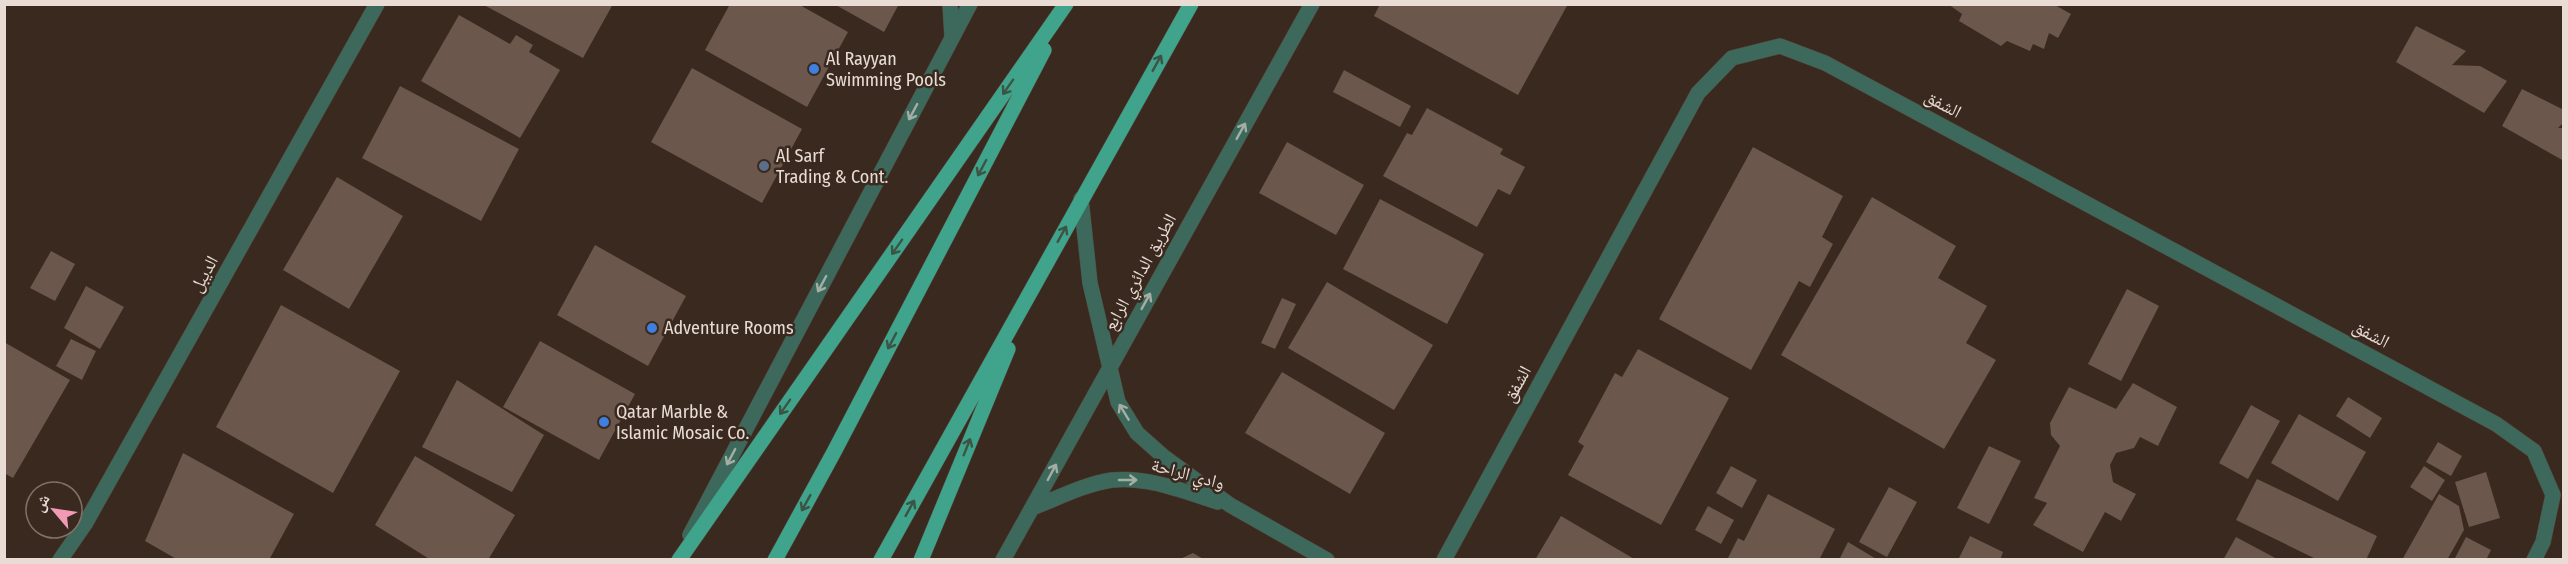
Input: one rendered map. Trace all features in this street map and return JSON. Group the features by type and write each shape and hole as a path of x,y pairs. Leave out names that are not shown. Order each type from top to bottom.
{"main road":[{"path":"678,560 1067,4"},
{"path":"775,560 834,452 1067,4"},
{"path":"881,560 1191,4"},
{"path":"921,560 1034,285"}],"street":[{"name":"الديبل","path":"60,560 85,524 377,4"},
{"path":"950,4 952,39"},
{"path":"678,560 970,4"},
{"name":"الطريق الدائري الرابع","path":"1003,560 1312,4"},
{"name":"الشفق","path":"1444,560 1698,93 1732,58 1780,46 1825,63 2496,424 2534,451 2553,495 2543,542 2534,560"},
{"name":"وادي الراحة","path":"1081,199 1090,283 1109,366 1118,402 1137,433 1164,457 1230,505 1327,560"},
{"name":"وادي الراحة","path":"1032,508 1086,487 1112,480 1140,480 1230,505"}],"building":[{"path":"482,4 613,4 583,58"},
{"path":"730,4 798,4 848,32 807,107 705,50"},
{"path":"834,4 899,4 884,32"},
{"path":"1380,4 1568,4 1518,95 1374,16"},
{"path":"1948,4 2053,4 2071,14 2058,38 2049,33 2044,49 2033,44 2030,51 2007,41 2001,46 1959,21 1962,14"},
{"path":"459,15 510,44 516,35 533,45 529,52 560,70 520,138 421,81"},
{"path":"2416,26 2466,51 2452,65 2480,66 2507,81 2484,113 2396,62"},
{"path":"692,68 802,129 762,203 651,142"},
{"path":"1344,70 1411,106 1400,127 1333,92"},
{"path":"400,86 519,149 481,221 362,158"},
{"path":"2522,89 2564,110 2564,122 2558,128 2564,128 2564,161 2502,126"},
{"path":"1427,108 1503,149 1500,154 1525,167 1510,195 1498,189 1477,227 1383,176 1407,133 1412,135"},
{"path":"1287,142 1364,185 1336,235 1259,193"},
{"path":"1753,147 1843,196 1822,237 1833,244 1810,287 1799,281 1751,370 1659,319"},
{"path":"337,177 403,216 349,309 283,270"},
{"path":"1872,197 1956,246 1938,278 1987,306 1966,343 1996,360 1944,449 1781,355"},
{"path":"1380,199 1484,254 1447,324 1343,269"},
{"path":"595,245 686,296 648,366 557,315"},
{"path":"51,251 75,264 55,301 30,288"},
{"path":"1327,282 1433,345 1394,410 1288,348"},
{"path":"86,286 124,307 100,349 64,328"},
{"path":"2127,289 2159,306 2121,381 2088,364"},
{"path":"1282,298 1296,304 1275,349 1261,343"},
{"path":"281,305 400,371 333,493 216,427"},
{"path":"71,339 96,351 82,380 56,366"},
{"path":"540,341 635,394 599,460 503,407"},
{"path":"4,342 70,380 13,478 4,473"},
{"path":"1638,349 1729,398 1661,525 1568,475 1584,446 1578,442 1615,373 1622,377"},
{"path":"1282,372 1385,433 1350,494 1245,433"},
{"path":"457,380 544,435 512,492 422,447"},
{"path":"2133,383 2177,407 2158,446 2140,437 2134,448 2116,453 2110,465 2113,482 2136,494 2121,521 2105,512 2083,552 2033,525 2047,503 2034,498 2060,446 2051,435 2050,423 2069,387 2116,409"},
{"path":"2348,397 2382,418 2370,438 2336,416"},
{"path":"2251,405 2280,421 2248,479 2219,463"},
{"path":"2299,414 2366,452 2338,501 2271,463"},
{"path":"2438,442 2462,456 2451,476 2426,462"},
{"path":"1989,446 2021,461 1989,524 1957,508"},
{"path":"183,453 294,514 269,560 178,560 145,541"},
{"path":"415,456 515,515 488,560 431,560 375,525"},
{"path":"1731,466 1757,480 1742,508 1716,493"},
{"path":"2424,466 2445,480 2432,501 2410,487"},
{"path":"2486,472 2500,518 2469,527 2455,482"},
{"path":"2257,479 2377,536 2366,560 2318,560 2236,520"},
{"path":"1889,487 1917,502 1887,557 1859,542"},
{"path":"1768,494 1835,529 1819,560 1727,560 1738,538 1744,541"},
{"path":"2439,494 2459,506 2464,530 2447,560 2402,560"},
{"path":"1708,506 1734,520 1721,544 1695,530"},
{"path":"1561,516 1636,560 1535,560"},
{"path":"1970,536 2003,552 2000,560 1958,560"},
{"path":"2236,537 2279,560 2223,560"},
{"path":"2466,537 2491,550 2486,560 2454,560"},
{"path":"1848,542 1878,560 1839,560"},
{"path":"1193,553 1205,560 1178,560"}],"place":[{"name":"Al Rayyan Swimming Pools","path":"814,69"},
{"name":"Al Sarf Trading & Cont.","path":"764,166"},
{"name":"Adventure Rooms","path":"652,328"},
{"name":"Qatar Marble & Islamic Mosaic Co.","path":"604,422"}]}
